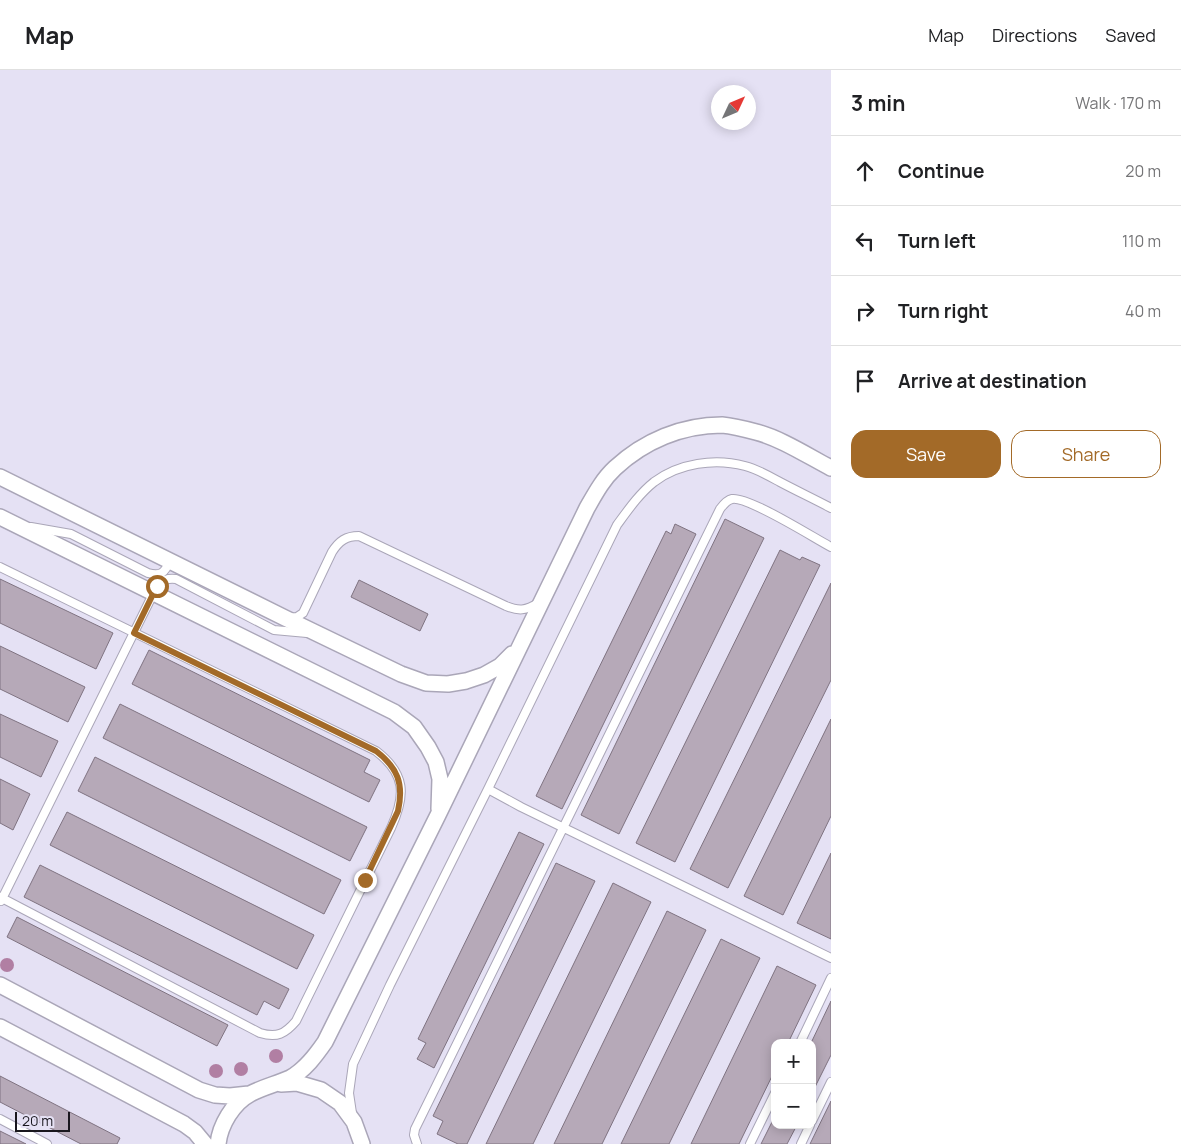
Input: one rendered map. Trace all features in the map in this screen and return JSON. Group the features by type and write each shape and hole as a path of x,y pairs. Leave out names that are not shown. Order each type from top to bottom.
{"street":[{"path":"0,985 199,1090 215,1096 249,1094 291,1077 315,1056 325,1042 438,816 587,508 599,488 614,469 652,442 676,432 699,427 724,425 757,432 783,442 831,468"},
{"path":"0,477 318,634 401,674 426,683 448,684 484,675 500,666 520,646"},
{"path":"0,517 394,712 414,727 436,762 440,779 438,816"},
{"path":"0,1027 184,1124 205,1144"},
{"path":"272,1084 297,1083 322,1090 340,1104 354,1122 362,1144"},
{"path":"218,1144 219,1134 230,1112 249,1094"}],"lane":[{"path":"354,1122 349,1093 353,1064 390,985 618,526 630,507 655,481 670,473 688,465 705,462 728,462 747,466 831,508"},
{"path":"417,1144 414,1135 415,1129 720,509 732,499 752,504 831,547"},
{"path":"14,524 71,534 154,575 164,572 170,561"},
{"path":"285,618 297,617 303,613 332,552 338,543 351,536 359,536 516,610 532,607 546,594"},
{"path":"0,567 134,633 376,751 386,758 393,767 401,789 398,811 296,1021 284,1033 276,1036 260,1033 1,899 134,633 154,593 161,582 165,579 176,579 274,630 318,634"},
{"path":"488,790 831,958"},
{"path":"802,1039 831,978"},
{"path":"816,1113 831,1082"},
{"path":"750,1144 771,1101"},
{"path":"0,1119 47,1144"},
{"path":"801,1144 808,1129"}],"building":[{"path":"725,519 764,538 619,834 581,815"},
{"path":"675,524 696,534 562,809 536,796 666,531 671,534"},
{"path":"780,550 800,560 802,557 820,565 675,862 636,843"},
{"path":"0,579 113,633 96,669 0,623"},
{"path":"359,580 428,614 420,631 351,597"},
{"path":"831,583 831,680 728,888 690,869"},
{"path":"0,646 85,687 68,722 0,689"},
{"path":"149,650 370,760 364,772 380,780 369,802 132,684"},
{"path":"120,704 367,827 350,861 103,738"},
{"path":"0,714 58,741 41,777 0,757"},
{"path":"831,719 831,816 783,915 744,896"},
{"path":"95,757 341,880 324,914 78,791"},
{"path":"0,779 30,794 13,830 0,823"},
{"path":"67,812 314,935 297,969 50,845"},
{"path":"519,832 544,844 434,1068 417,1059 426,1043 418,1039"},
{"path":"831,853 831,939 797,923"},
{"path":"556,863 595,881 467,1144 458,1144 437,1134 443,1121 433,1116"},
{"path":"40,865 289,989 279,1009 264,1001 257,1015 24,897"},
{"path":"613,883 651,902 533,1144 486,1144"},
{"path":"667,911 706,930 602,1144 554,1144"},
{"path":"17,917 228,1025 217,1046 7,937"},
{"path":"721,939 760,958 669,1144 621,1144"},
{"path":"777,966 816,985 790,1039 771,1039 771,1078 739,1144 691,1144"},
{"path":"831,1001 831,1055 816,1085 816,1039 813,1039"},
{"path":"0,1076 120,1138 117,1144 81,1144 0,1102"},
{"path":"831,1101 831,1144 810,1144"},
{"path":"771,1124 771,1129 795,1129 787,1144 761,1144"},
{"path":"0,1131 26,1144 0,1144"}],"route":[{"path":"157,586 134,633 376,751 386,758 393,767 401,789 401,800 391,828 365,880"}]}
